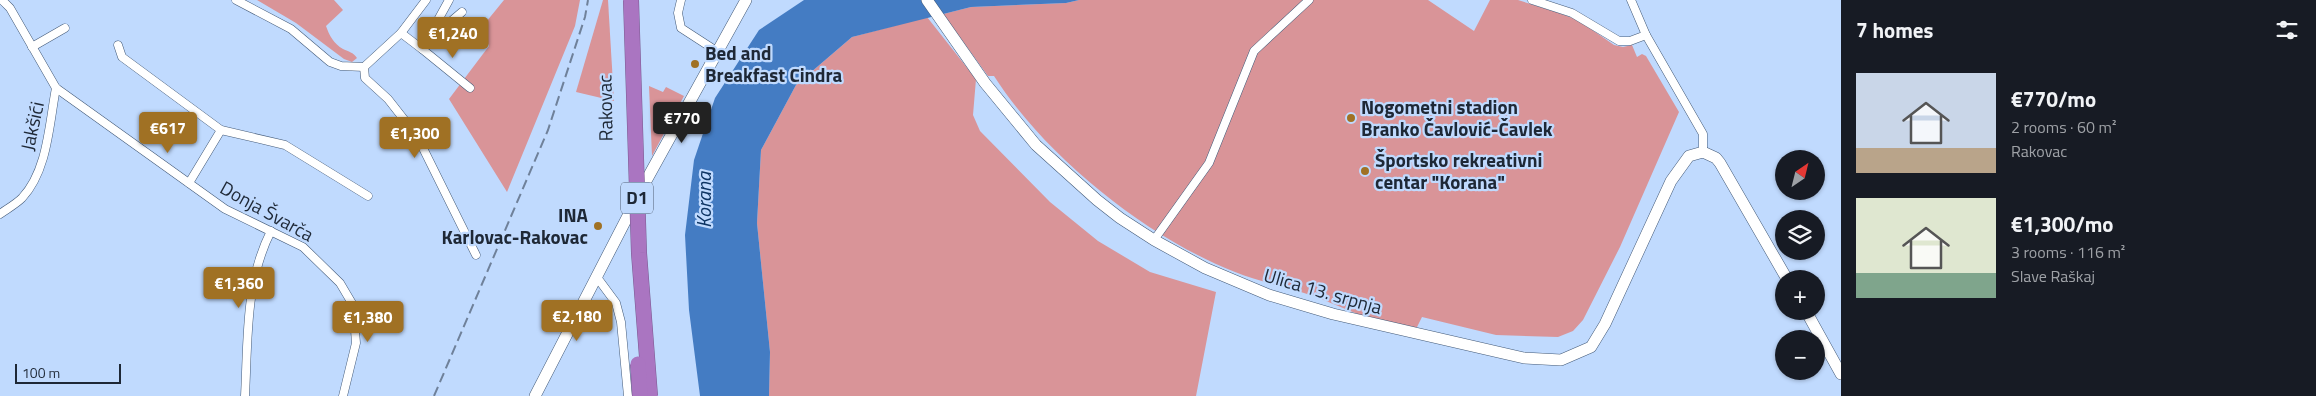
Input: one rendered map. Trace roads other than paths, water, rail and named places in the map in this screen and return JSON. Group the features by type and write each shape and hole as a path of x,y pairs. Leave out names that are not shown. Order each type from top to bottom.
{"highway":[{"name":"Rakovac","path":"621,0 630,258 640,396"},
{"name":"Rakovac","path":"631,0 635,164 650,396"}],"street":[{"name":"Donja Švarča","path":"2,0 10,8 56,88 225,209 303,247 328,269 348,293 354,305 356,343 343,396"},
{"path":"236,0 291,29 330,62 341,66 364,67 401,34 426,0"},
{"path":"424,46 450,0"},
{"path":"681,0 678,13 681,28 718,52"},
{"path":"535,396 596,276 746,0"},
{"name":"Ulica 13. srpnja","path":"927,0 979,74 1036,145 1060,168 1120,218 1154,240 1205,268 1244,286 1333,314 1524,358 1561,360 1591,346 1605,324 1670,181 1689,156 1703,152"},
{"path":"1154,240 1209,163 1254,51 1309,0"},
{"path":"1532,0 1572,13 1619,41 1630,41 1646,35"},
{"path":"1631,0 1646,35 1702,134 1703,152 1716,158 1782,270"},
{"path":"424,46 462,12"},
{"path":"32,47 65,28"},
{"path":"401,34 424,46 470,88"},
{"path":"118,45 122,57 221,130 285,146 368,196"},
{"path":"364,67 365,78 388,99 416,136 476,255"},
{"name":"Jakšići","path":"0,214 21,199 29,188 45,155 56,88"},
{"path":"189,183 221,130"},
{"path":"245,396 252,289 261,251 271,231"},
{"path":"596,276 616,302 621,322 628,396"},
{"path":"1811,320 1841,374"}],"water":[{"name":"Korana","path":"804,0 1079,0 1066,3 971,7 852,37 796,85 761,150 757,223 770,352 769,396 700,396 689,310 685,235 694,160 715,98 759,30"}],"railway":[{"path":"434,396 548,130 585,17 588,0"}],"place":[{"name":"Bed and Breakfast Cindra","path":"695,64"},
{"name":"Nogometni stadion Branko Čavlović-Čavlek","path":"1351,118"},
{"name":"Športsko rekreativni centar \"Korana\"","path":"1365,171"},
{"name":"INA Karlovac-Rakovac","path":"598,226"}]}
